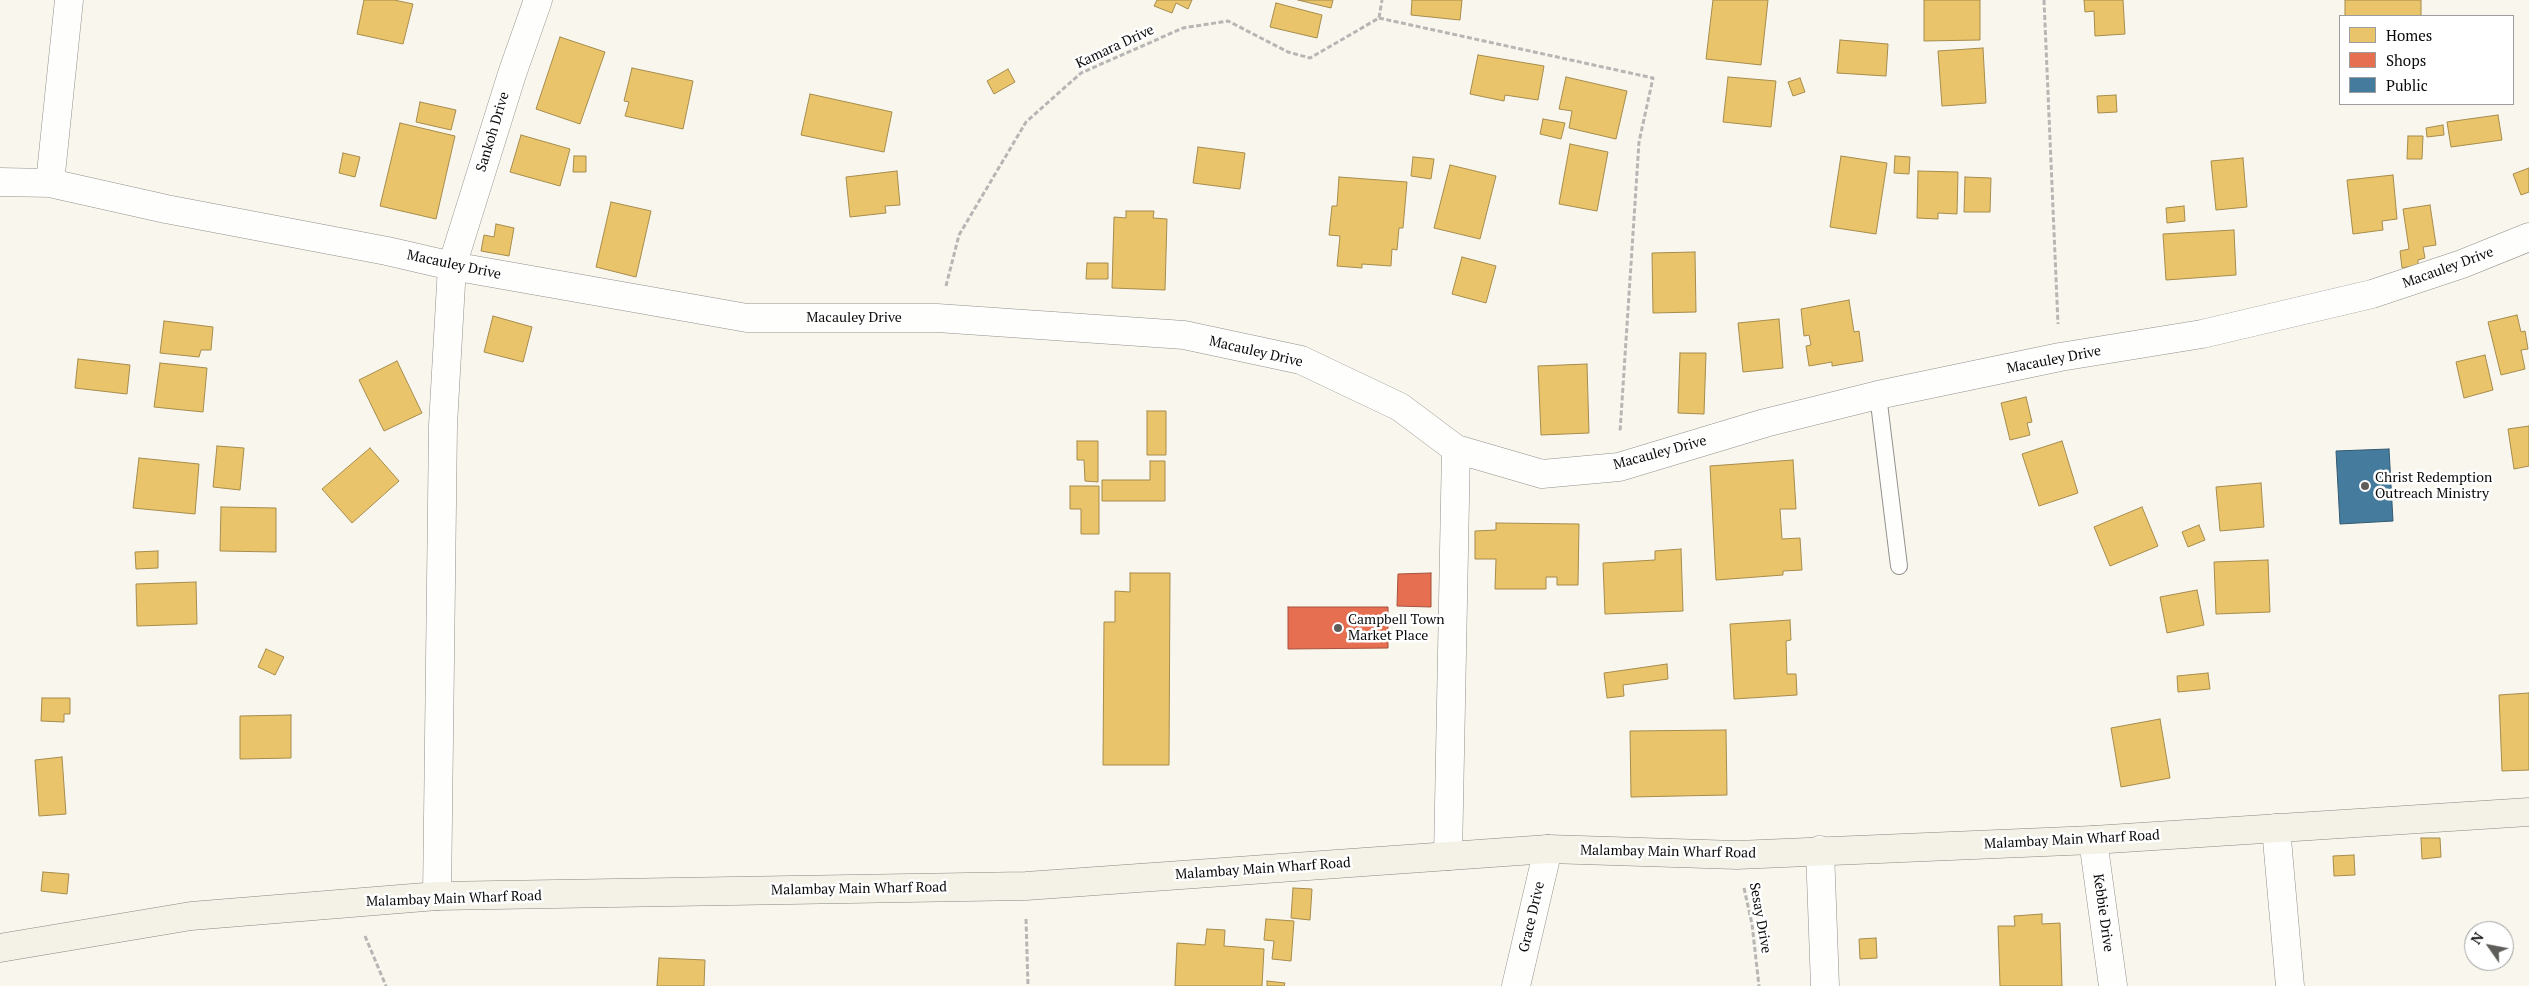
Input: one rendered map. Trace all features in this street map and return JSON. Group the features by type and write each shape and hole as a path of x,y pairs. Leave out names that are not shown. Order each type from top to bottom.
{"street":[{"path":"50,183 69,0"},
{"name":"Sankoh Drive","path":"437,896 444,426 452,266 512,74 538,0"},
{"name":"Macauley Drive","path":"0,182 50,183 166,209 387,250 452,266 747,318 937,318 1184,335 1301,360 1400,406 1456,449 1542,474 1619,467 1765,423 1878,395 2060,357 2202,334 2372,294 2462,264 2529,237"},
{"path":"1448,856 1456,449"},
{"name":"Malambay Main Wharf Road","path":"0,948 191,916 437,896 1026,886 1548,849 1736,855 2093,840 2529,812"},
{"path":"2276,828 2290,986"},
{"name":"Kebbie Drive","path":"2093,840 2114,986"},
{"name":"Grace Drive","path":"1516,986 1548,849"},
{"path":"1820,850 1825,986"}],"lane":[{"path":"1878,395 1899,566"}],"path":[{"path":"1382,0 1379,18 1653,78 1640,142 1619,467"},
{"path":"2044,0 2060,357"},
{"name":"Kamara Drive","path":"937,318 959,235 1026,122 1081,73 1183,28 1228,21 1288,52 1310,58 1379,18"},
{"name":"Sesay Drive","path":"1736,855 1752,924 1759,986"},
{"path":"1026,886 1028,986"},
{"path":"352,903 386,986"}],"building: Homes":[{"path":"364,0 394,0 413,4 403,44 357,34"},
{"path":"1157,0 1192,0 1188,9 1176,3 1172,13 1154,6"},
{"path":"1298,0 1333,0 1331,8"},
{"path":"1412,0 1462,0 1460,20 1411,15"},
{"path":"1713,0 1768,0 1761,65 1706,59"},
{"path":"1924,0 1980,0 1980,40 1924,41"},
{"path":"2084,0 2123,0 2125,34 2095,36 2094,11 2085,12"},
{"path":"2345,0 2421,0 2421,15 2345,15"},
{"path":"1276,3 1322,15 1317,38 1270,27"},
{"path":"560,37 605,52 580,124 536,109"},
{"path":"1840,40 1888,44 1886,76 1837,73"},
{"path":"1983,48 1986,103 1942,106 1938,51"},
{"path":"1478,55 1544,66 1538,100 1505,95 1504,101 1470,94"},
{"path":"632,68 693,81 683,129 625,116 629,102 624,101"},
{"path":"1008,69 1015,82 994,94 987,81"},
{"path":"1566,77 1627,91 1616,139 1569,128 1572,111 1559,109"},
{"path":"1728,77 1776,81 1771,127 1723,122"},
{"path":"1800,78 1805,92 1793,96 1788,82"},
{"path":"810,94 892,112 884,152 801,135"},
{"path":"2116,95 2117,112 2098,113 2097,96"},
{"path":"420,102 456,110 451,130 416,122"},
{"path":"2498,115 2502,140 2451,147 2447,122"},
{"path":"1543,119 1565,123 1561,139 1540,134"},
{"path":"400,123 455,136 436,219 380,206"},
{"path":"2443,125 2444,135 2427,137 2426,128"},
{"path":"521,135 570,149 560,186 510,172"},
{"path":"2408,136 2423,136 2422,159 2407,159"},
{"path":"1570,144 1608,152 1597,211 1559,204"},
{"path":"1198,147 1245,153 1240,189 1193,183"},
{"path":"343,153 360,157 355,177 339,173"},
{"path":"574,156 586,156 586,172 573,172"},
{"path":"1841,156 1887,163 1876,234 1830,227"},
{"path":"1895,156 1910,157 1909,174 1894,173"},
{"path":"1413,157 1434,159 1431,179 1411,176"},
{"path":"2243,158 2247,207 2216,210 2211,161"},
{"path":"1450,165 1496,176 1480,239 1434,228"},
{"path":"2529,168 2529,192 2521,195 2513,174"},
{"path":"897,171 900,205 885,206 886,213 850,217 846,177"},
{"path":"1918,171 1958,172 1957,214 1938,213 1938,219 1917,218"},
{"path":"2393,175 2397,219 2382,221 2383,230 2353,234 2347,180"},
{"path":"1339,177 1407,182 1403,228 1399,228 1397,250 1392,249 1391,266 1362,264 1362,268 1337,266 1340,236 1329,235 1332,206 1337,206"},
{"path":"1965,177 1991,178 1990,212 1964,212"},
{"path":"611,202 651,211 636,277 596,267"},
{"path":"2430,205 2436,245 2423,247 2425,258 2418,260 2418,265 2402,268 2400,251 2409,249 2403,209"},
{"path":"2184,206 2185,221 2167,223 2166,208"},
{"path":"1126,211 1154,211 1153,218 1167,219 1165,290 1112,288 1114,217 1126,218"},
{"path":"496,224 514,228 509,256 481,251 484,235 494,237"},
{"path":"2234,230 2236,275 2166,280 2163,234"},
{"path":"1695,252 1696,312 1653,313 1652,253"},
{"path":"1462,257 1496,266 1486,303 1452,294"},
{"path":"1087,263 1108,263 1108,279 1086,279"},
{"path":"1849,300 1854,332 1859,331 1863,361 1832,366 1832,362 1809,366 1806,346 1811,345 1809,335 1804,336 1801,309"},
{"path":"2517,315 2521,332 2525,331 2528,349 2521,350 2525,369 2501,375 2488,322"},
{"path":"493,316 532,327 523,362 484,352"},
{"path":"1779,319 1783,368 1743,372 1738,323"},
{"path":"164,321 213,327 211,350 201,350 199,357 160,353"},
{"path":"1680,353 1706,353 1704,414 1678,413"},
{"path":"2485,355 2493,390 2464,398 2456,362"},
{"path":"78,359 130,365 127,394 75,388"},
{"path":"397,361 422,413 384,431 359,380"},
{"path":"160,363 207,368 203,412 154,407"},
{"path":"1587,364 1589,433 1541,435 1538,366"},
{"path":"2026,397 2032,422 2027,423 2030,435 2010,440 2001,403"},
{"path":"1147,411 1166,411 1166,455 1147,455"},
{"path":"2529,426 2529,466 2514,469 2508,429"},
{"path":"1077,441 1098,441 1098,482 1085,481 1084,460 1077,460"},
{"path":"2062,441 2078,493 2039,506 2022,454"},
{"path":"217,446 244,448 240,490 213,487"},
{"path":"370,448 399,481 352,523 322,489"},
{"path":"139,458 199,464 195,514 133,508"},
{"path":"1793,460 1796,509 1780,509 1782,539 1800,538 1802,570 1783,571 1783,575 1716,580 1710,466"},
{"path":"1150,461 1165,461 1165,501 1102,501 1102,480 1150,480"},
{"path":"2261,483 2264,527 2220,531 2216,487"},
{"path":"1070,486 1099,486 1099,534 1081,534 1081,509 1070,509"},
{"path":"221,507 276,508 276,552 220,551"},
{"path":"2142,507 2158,546 2110,566 2094,527"},
{"path":"1496,523 1579,524 1578,585 1557,585 1557,577 1546,577 1546,589 1495,589 1496,559 1475,559 1475,531 1496,530"},
{"path":"2199,525 2205,540 2188,547 2182,532"},
{"path":"1681,549 1683,611 1605,614 1603,563 1655,560 1655,551"},
{"path":"158,551 158,568 136,569 135,552"},
{"path":"2268,560 2270,612 2216,614 2214,562"},
{"path":"1130,573 1170,573 1169,765 1103,765 1104,622 1115,622 1115,591 1130,592"},
{"path":"196,582 197,624 137,626 136,584"},
{"path":"2197,590 2204,625 2167,633 2160,597"},
{"path":"1790,620 1791,640 1786,641 1787,674 1796,674 1797,695 1734,699 1730,624"},
{"path":"266,649 284,657 275,675 258,667"},
{"path":"1667,664 1668,679 1623,685 1624,696 1607,698 1604,673"},
{"path":"2208,673 2210,689 2178,692 2177,676"},
{"path":"2529,693 2529,770 2502,771 2499,695"},
{"path":"42,698 70,698 70,714 64,714 64,722 41,721"},
{"path":"291,715 291,758 240,759 240,716"},
{"path":"2160,719 2170,778 2121,787 2111,728"},
{"path":"1726,730 1727,795 1631,797 1630,731"},
{"path":"62,757 66,814 39,816 35,760"},
{"path":"2421,838 2440,838 2441,857 2422,859"},
{"path":"2354,855 2355,875 2334,876 2333,856"},
{"path":"43,872 69,874 67,894 41,891"},
{"path":"1293,888 1312,889 1310,920 1291,918"},
{"path":"2042,914 2042,924 2060,923 2062,986 2000,986 1998,926 2015,926 2014,916"},
{"path":"1266,919 1294,921 1291,961 1272,959 1274,941 1264,940"},
{"path":"1207,929 1225,930 1224,946 1264,949 1262,986 1175,986 1177,943 1205,945"},
{"path":"1876,938 1877,958 1860,959 1859,939"},
{"path":"659,958 705,960 704,986 657,986"},
{"path":"1267,981 1285,983 1284,986 1267,986"}],"building: Shops":[{"name":"Campbell Town Market Place","path":"1431,573 1431,607 1397,606 1398,574"},
{"name":"Campbell Town Market Place","path":"1288,607 1388,607 1388,648 1288,649"}],"building: Public":[{"name":"Christ Redemption Outreach Ministry","path":"2389,449 2393,521 2340,524 2336,451"}],"place":[{"name":"Christ Redemption Outreach Ministry","path":"2365,486"},
{"name":"Campbell Town Market Place","path":"1338,628"}]}
